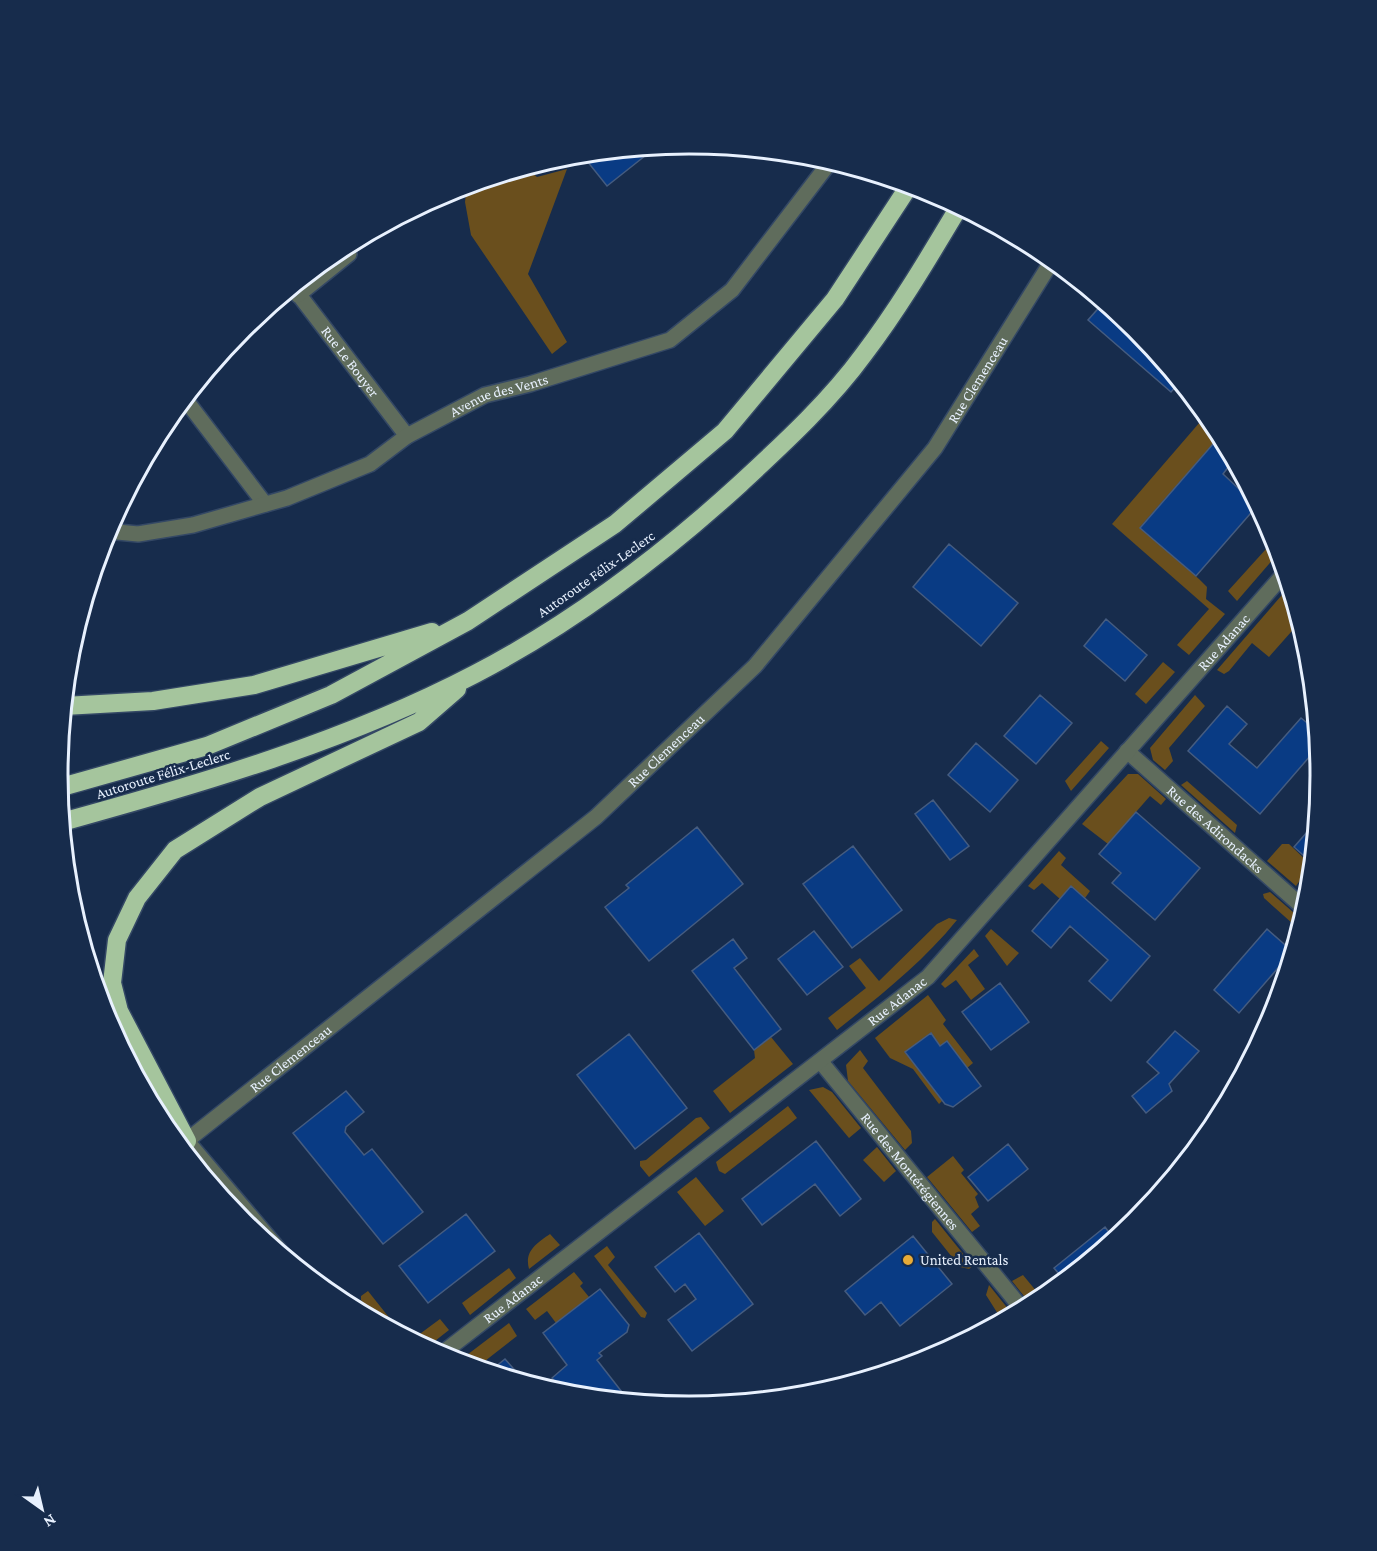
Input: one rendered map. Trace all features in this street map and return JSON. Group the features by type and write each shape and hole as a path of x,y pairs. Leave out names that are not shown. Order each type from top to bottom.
{"highway":[{"name":"Autoroute Félix-Leclerc","path":"68,785 207,746 331,694 468,621 615,524 724,431 835,299 904,193"},
{"name":"Autoroute Félix-Leclerc","path":"69,820 238,770 380,718 475,674 585,608 692,528 785,443 864,355 954,215"},
{"path":"72,706 153,701 254,685 468,621"},
{"path":"173,1122 119,1011 112,983 117,940 137,898 175,850 260,797 419,722 475,674"}],"street":[{"name":"Avenue des Vents","path":"118,532 138,534 171,529 287,498 370,464 407,436 485,395 530,384 670,340 732,290 824,170"},
{"name":"Rue Clemenceau","path":"186,1140 596,817 755,666 935,448 1047,269"},
{"name":"Rue Le Bouyer","path":"297,294 407,436"},
{"path":"190,405 265,504"},
{"name":"Rue Adanac","path":"449,1348 928,977 1278,581"},
{"name":"Rue des Adirondacks","path":"1128,751 1297,902"},
{"name":"Rue des Montérégiennes","path":"821,1062 1017,1302"}],"shaded area":[{"path":"567,169 528,274 567,342 552,354 471,235 466,196 489,187 534,174 537,177"},
{"path":"1200,422 1213,444 1140,527 1207,587 1206,599 1225,614 1189,655 1177,645 1209,609 1112,524"},
{"path":"1267,549 1271,561 1237,601 1228,591"},
{"path":"1282,595 1292,631 1269,657 1252,643 1229,671 1224,674 1217,670"},
{"path":"1163,662 1175,672 1146,704 1135,694"},
{"path":"1195,695 1205,706 1169,748 1173,761 1165,770 1153,760 1150,748"},
{"path":"1101,741 1109,748 1071,791 1065,781"},
{"path":"1128,774 1138,774 1166,799 1161,805 1150,796 1108,844 1082,824"},
{"path":"1187,781 1237,825 1235,833 1181,785"},
{"path":"1282,844 1289,844 1304,858 1301,880 1296,886 1267,861"},
{"path":"1059,851 1066,858 1061,865 1090,891 1085,898 1071,886 1060,899 1042,883 1034,890 1028,886"},
{"path":"1270,892 1294,913 1291,923 1264,898 1263,894"},
{"path":"949,918 957,920 930,950 837,1030 828,1018 866,988 849,966 860,958 879,981 937,924"},
{"path":"991,929 1019,953 1007,966 985,936"},
{"path":"974,949 979,956 968,965 985,989 971,1000 956,980 945,988 941,984"},
{"path":"928,995 946,1020 943,1024 973,1063 967,1068 947,1041 940,1046 931,1033 905,1052 942,1101 939,1104 913,1069 890,1058 875,1038"},
{"path":"771,1037 793,1064 730,1113 713,1091 755,1058 754,1050"},
{"path":"860,1050 868,1061 863,1068 911,1131 912,1143 905,1150 848,1081 846,1065"},
{"path":"823,1087 832,1092 861,1128 849,1138 809,1090"},
{"path":"788,1106 797,1118 725,1174 719,1171 716,1162"},
{"path":"701,1117 710,1128 649,1177 640,1166 640,1161 646,1160 696,1118"},
{"path":"877,1147 896,1171 884,1182 863,1160"},
{"path":"953,1156 964,1170 961,1173 978,1194 975,1197 979,1207 971,1214 980,1226 972,1232 927,1177"},
{"path":"696,1177 724,1211 705,1226 677,1192"},
{"path":"935,1219 973,1266 969,1269 960,1267 932,1232 932,1222"},
{"path":"550,1234 560,1245 529,1269 530,1252 536,1244"},
{"path":"607,1246 615,1257 608,1265 647,1313 645,1318 641,1317 594,1256"},
{"path":"509,1268 516,1278 470,1315 462,1303"},
{"path":"574,1272 583,1283 580,1286 589,1297 556,1323 547,1311 535,1320 526,1309"},
{"path":"1023,1275 1036,1291 1025,1297 1012,1281"},
{"path":"989,1285 1007,1308 998,1314 986,1295"},
{"path":"368,1291 391,1320 366,1306 361,1300 361,1296"},
{"path":"440,1319 449,1330 434,1341 419,1334"},
{"path":"509,1323 517,1336 484,1362 467,1355"}],"building":[{"path":"644,156 607,186 588,163"},
{"path":"1098,309 1128,336 1174,389 1171,392 1088,320"},
{"path":"1213,444 1228,468 1223,474 1238,488 1251,513 1196,576 1140,528"},
{"path":"949,544 1018,603 981,646 913,587"},
{"path":"1106,619 1147,655 1125,681 1084,646"},
{"path":"1040,695 1072,723 1036,764 1004,736"},
{"path":"1227,706 1247,724 1229,744 1257,768 1301,718 1307,723 1309,757 1260,814 1188,751"},
{"path":"976,743 1018,780 990,812 948,775"},
{"path":"933,800 969,846 950,860 915,814"},
{"path":"1136,812 1200,868 1155,920 1112,883 1121,873 1099,854"},
{"path":"697,827 743,884 649,961 605,907 629,888 626,885"},
{"path":"1306,833 1304,856 1294,847"},
{"path":"853,846 902,910 852,948 803,884"},
{"path":"1071,886 1150,956 1111,1001 1089,981 1108,960 1070,926 1051,948 1032,931"},
{"path":"1267,929 1285,945 1279,966 1239,1013 1214,990"},
{"path":"814,931 843,967 807,995 778,959"},
{"path":"733,939 747,958 734,968 781,1029 754,1050 692,971"},
{"path":"1000,983 1029,1022 991,1050 962,1012"},
{"path":"1175,1031 1199,1051 1169,1084 1172,1091 1146,1113 1132,1096 1159,1073 1147,1062"},
{"path":"931,1033 940,1046 947,1041 981,1086 953,1107 945,1104 905,1052"},
{"path":"629,1034 687,1108 635,1149 577,1075"},
{"path":"346,1091 364,1112 346,1127 345,1132 364,1155 372,1149 423,1212 383,1244 293,1133"},
{"path":"816,1141 861,1199 840,1216 815,1184 762,1225 742,1199"},
{"path":"1008,1144 1028,1169 988,1201 968,1177"},
{"path":"466,1214 495,1251 428,1303 399,1266"},
{"path":"1105,1227 1109,1232 1059,1274 1054,1268"},
{"path":"699,1233 753,1304 692,1351 668,1320 696,1299 685,1284 675,1292 655,1267"},
{"name":"United Rentals","path":"913,1236 952,1284 900,1326 881,1302 865,1315 845,1291"},
{"path":"600,1289 629,1325 627,1332 599,1353 602,1356 597,1360 622,1392 555,1382 552,1378 567,1365 543,1333"},
{"path":"505,1359 516,1372 496,1366"}],"place":[{"name":"United Rentals","path":"908,1260"}]}
